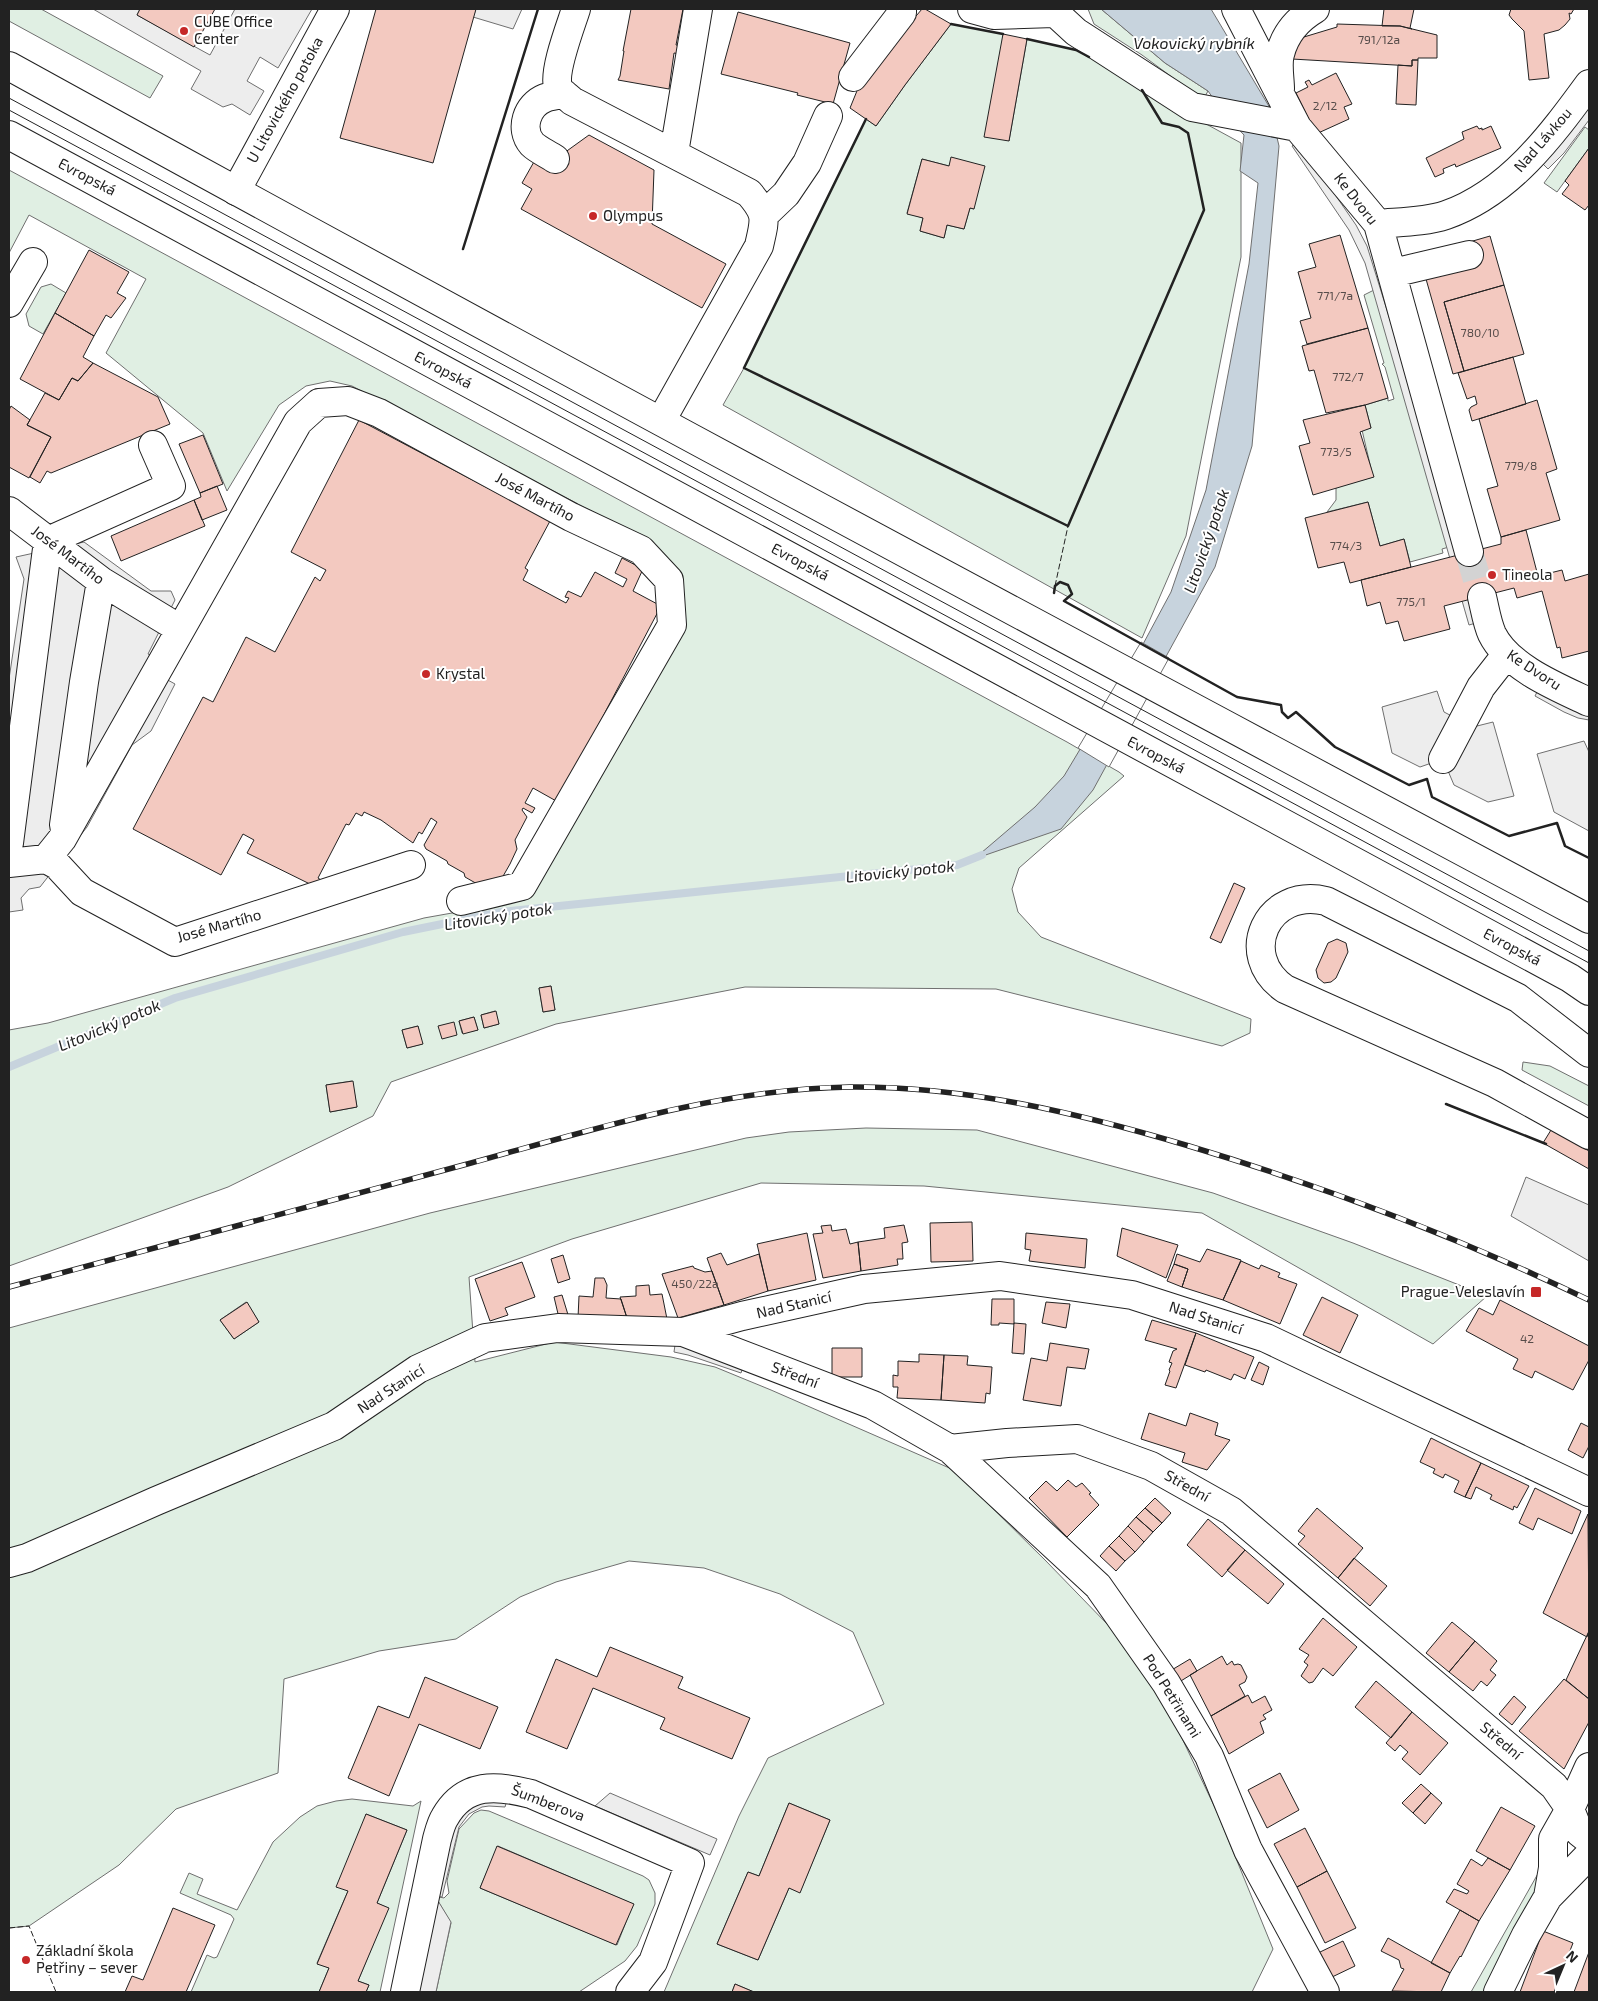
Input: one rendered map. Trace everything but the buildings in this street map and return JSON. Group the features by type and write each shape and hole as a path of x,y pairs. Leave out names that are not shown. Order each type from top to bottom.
{"street":[{"name":"U Litovického potoka","path":"236,191 251,160 335,9"},
{"path":"576,9 557,71 558,87 564,94 572,101 749,193 760,206 764,215 759,246 661,421"},
{"path":"674,153 698,9"},
{"path":"853,77 902,13 902,9"},
{"path":"972,9 994,15 1052,11 1076,32 1192,107 1292,126"},
{"name":"Ke Dvoru","path":"1236,9 1280,91 1292,126 1378,224 1469,552"},
{"path":"1280,91 1280,55 1290,30 1305,14 1315,9"},
{"path":"9,66 236,191 1112,665 1589,919"},
{"name":"Nad Lávkou","path":"1378,224 1444,216 1474,203 1503,184 1533,155 1589,84"},
{"path":"556,159 533,144 526,134 525,120 533,107 544,98 564,94"},
{"path":"764,215 786,194 807,163 828,116"},
{"name":"Evropská","path":"9,135 1562,974 1589,991"},
{"path":"1393,273 1469,255"},
{"path":"9,302 33,262"},
{"name":"José Martího","path":"411,865 174,942 82,892 56,865 54,849 298,422 319,403 348,401 379,413 571,517 641,550 669,580 672,625 522,886 461,901"},
{"path":"9,843 48,541 171,486 153,445"},
{"name":"José Martího","path":"9,511 101,581 180,629"},
{"path":"9,863 54,849 101,581"},
{"name":"Ke Dvoru","path":"1482,597 1492,634 1506,655 1541,678 1589,702"},
{"path":"1443,759 1481,687 1506,655"},
{"path":"1589,1053 1518,998 1326,901 1308,898 1286,904 1272,915 1262,934 1261,951 1263,963 1269,974 1285,989 1495,1082 1589,1135"},
{"name":"Nad Stanicí","path":"9,1563 27,1558 334,1426 418,1369 485,1338 558,1328 683,1332 742,1316 864,1289 1000,1276 1132,1294 1266,1338 1589,1492"},
{"name":"Střední","path":"683,1332 873,1405 950,1449 1007,1443 1077,1439 1151,1466 1231,1511 1554,1786 1570,1810 1579,1832 1589,1840"},
{"name":"Pod Petřinami","path":"950,1449 1098,1586 1166,1683 1208,1756 1248,1850 1325,1992"},
{"path":"1548,1896 1553,1868 1553,1840 1570,1810 1589,1767"},
{"name":"Šumberova","path":"406,1992 437,1839 444,1817 462,1796 485,1788 506,1787 531,1794 690,1863 653,1962 630,1992"},
{"path":"1498,1992 1548,1896 1589,1855"}],"green space":[{"path":"9,9 41,9 163,76 150,98 9,21"},
{"path":"1088,9 1101,9 1165,63 1208,91 1203,100 1142,55 1094,24"},
{"path":"951,24 1003,34 1009,141 1027,39 1076,50 1142,89 1241,143 1241,257 1186,536 1142,638 723,405 744,368 866,119 876,126","holes":["922,159 949,166 974,209 970,208 964,229 947,225 944,238 920,231 923,218 907,213"]},
{"path":"1585,127 1589,130 1589,148 1557,192 1544,183"},
{"path":"9,170 1067,742 1119,772 1124,776 1019,868 1012,889 1018,912 1041,937 1251,1019 1250,1033 1222,1046 996,989 745,987 556,1024 391,1082 373,1116 228,1187 9,1266 9,1030 48,1023 424,918 525,900 686,627 680,576 651,542 352,386 330,381 306,386 279,405 227,491 203,433 106,353 146,279 29,215 9,253","holes":["551,986 555,1010 543,1012 539,988","495,1011 499,1024 484,1028 481,1015","474,1017 478,1030 462,1033 459,1021","418,1026 422,1044 407,1048 402,1030","352,1081 357,1107 330,1112 326,1085"]},
{"path":"51,284 66,293 43,334 29,326 26,314 41,287"},
{"path":"1380,287 1403,340 1476,539 1442,549 1443,553 1410,562 1404,539 1380,546 1368,502 1327,512 1336,500 1336,487 1373,477 1362,430 1371,428 1365,405 1388,398 1388,401 1394,399 1385,367 1382,364 1384,363 1364,295"},
{"path":"1523,1062 1550,1066 1589,1086 1589,1106 1522,1070"},
{"path":"866,1128 977,1130 1213,1193 1353,1243 1487,1296 1433,1344 1202,1213 924,1186 761,1183 572,1239 469,1277 475,1362 554,1342 671,1357 715,1367 954,1470 1111,1628 1161,1694 1217,1812 1273,1949 1252,1992 754,1992 735,1984 732,1992 664,1992 739,1816 768,1758 884,1704 853,1632 780,1594 704,1568 629,1561 556,1582 520,1597 456,1639 379,1651 284,1679 278,1773 176,1809 119,1865 29,1926 9,1928 9,1328 430,1213 746,1138 789,1132","holes":["246,1302 259,1322 234,1339 220,1320","789,1803 830,1820 800,1892 789,1888 758,1960 717,1944 748,1872 759,1876"]},
{"path":"352,1799 413,1806 421,1801 380,1992 366,1992 369,1985 358,1981 388,1908 377,1903 407,1830 366,1814 348,1891 317,1963 329,1968 319,1992 191,1992 207,1955 214,1958 217,1957 234,1919 231,1915 180,1893 189,1873 203,1879 197,1894 237,1910 273,1842 300,1817 317,1806"},
{"path":"481,1810 489,1811 649,1880 655,1893 655,1904 637,1946 625,1961 579,1992 436,1992 451,1923 435,1896 444,1898 449,1893 447,1881 459,1829 474,1813","holes":["498,1846 633,1904 617,1945 480,1888"]},
{"path":"1544,1863 1543,1882 1490,1992 1471,1992"}],"shaded area":[{"path":"93,9 140,9 137,15 210,55 235,9 312,9 278,68 260,57 247,81 264,91 250,115 232,104 223,107 191,89 201,71"},
{"path":"476,9 522,9 513,29 473,17"},
{"path":"1589,105 1589,120 1564,153 1548,169 1541,162"},
{"path":"1298,141 1356,225 1367,246 1395,336 1476,623 1469,625 1365,263 1349,230 1292,146"},
{"path":"84,542 151,591 171,591 175,600 148,654 156,658 166,679 175,684 151,731 132,745 87,827 40,887 29,889 21,898 23,910 9,912 9,679 24,579 16,557"},
{"path":"1539,688 1589,711 1589,720 1564,712 1535,696"},
{"path":"1437,691 1444,712 1473,727 1493,722 1514,796 1488,802 1454,785 1443,759 1420,767 1392,753 1382,707"},
{"path":"1584,741 1589,752 1589,831 1554,812 1537,754"},
{"path":"1526,1177 1589,1205 1589,1261 1511,1216"},
{"path":"675,1345 690,1348 743,1367 741,1373 674,1352"},
{"path":"610,1793 717,1839 710,1855 595,1806"},
{"path":"487,1797 507,1800 505,1807 482,1807 469,1814 459,1827 442,1897 435,1896 451,1922 436,1992 414,1992 434,1895 450,1828 455,1818 467,1805"}],"water":[{"name":"Vokovický rybník","path":"1101,9 1211,9 1270,108 1279,146 1252,446 1215,567 1093,790 1061,829 974,859 1035,807 1064,776 1142,646 1171,592 1206,490 1249,264 1258,183 1240,171 1244,135 1225,115 1208,91 1165,63"}],"pier":[{"path":"1141,642 1169,658 1109,767 1078,748"}],"waterway":[{"name":"Litovický potok","path":"9,1067 175,998 403,932 501,912 957,865 982,855"}],"tunnel":[{"path":"1469,552 1482,597"}],"tram line":[{"path":"9,98 1589,951"},
{"path":"9,110 1589,963"}],"railway":[{"path":"9,1287 658,1113 753,1095 801,1089 850,1087 936,1091 1021,1104 1106,1123 1189,1146 1342,1196 1392,1215 1540,1277 1589,1300"}],"fence":[{"path":"1055,586 1068,526"},
{"path":"9,1928 29,1926 56,1992"}],"wall":[{"path":"463,249 538,9"},
{"path":"951,24 1003,34"},
{"path":"1027,39 1076,50 1089,57"},
{"path":"866,119 744,368 1068,526 1204,210 1188,133 1179,127 1162,123 1142,90"},
{"path":"1054,593 1055,586 1060,582 1068,585 1072,594 1064,601 1237,697 1281,705 1282,712 1288,718 1296,712 1335,747 1409,785 1427,779 1432,797 1509,836 1557,823 1565,846 1589,858"},
{"path":"1446,1104 1546,1144"}],"place":[{"name":"CUBE Office Center","path":"184,31"},
{"name":"Olympus","path":"593,216"},
{"name":"Tineola","path":"1492,575"},
{"name":"Krystal","path":"426,674"},
{"name":"Prague-Veleslavín","path":"1536,1292"},
{"name":"Základní škola Petřiny – sever","path":"26,1960"}]}
